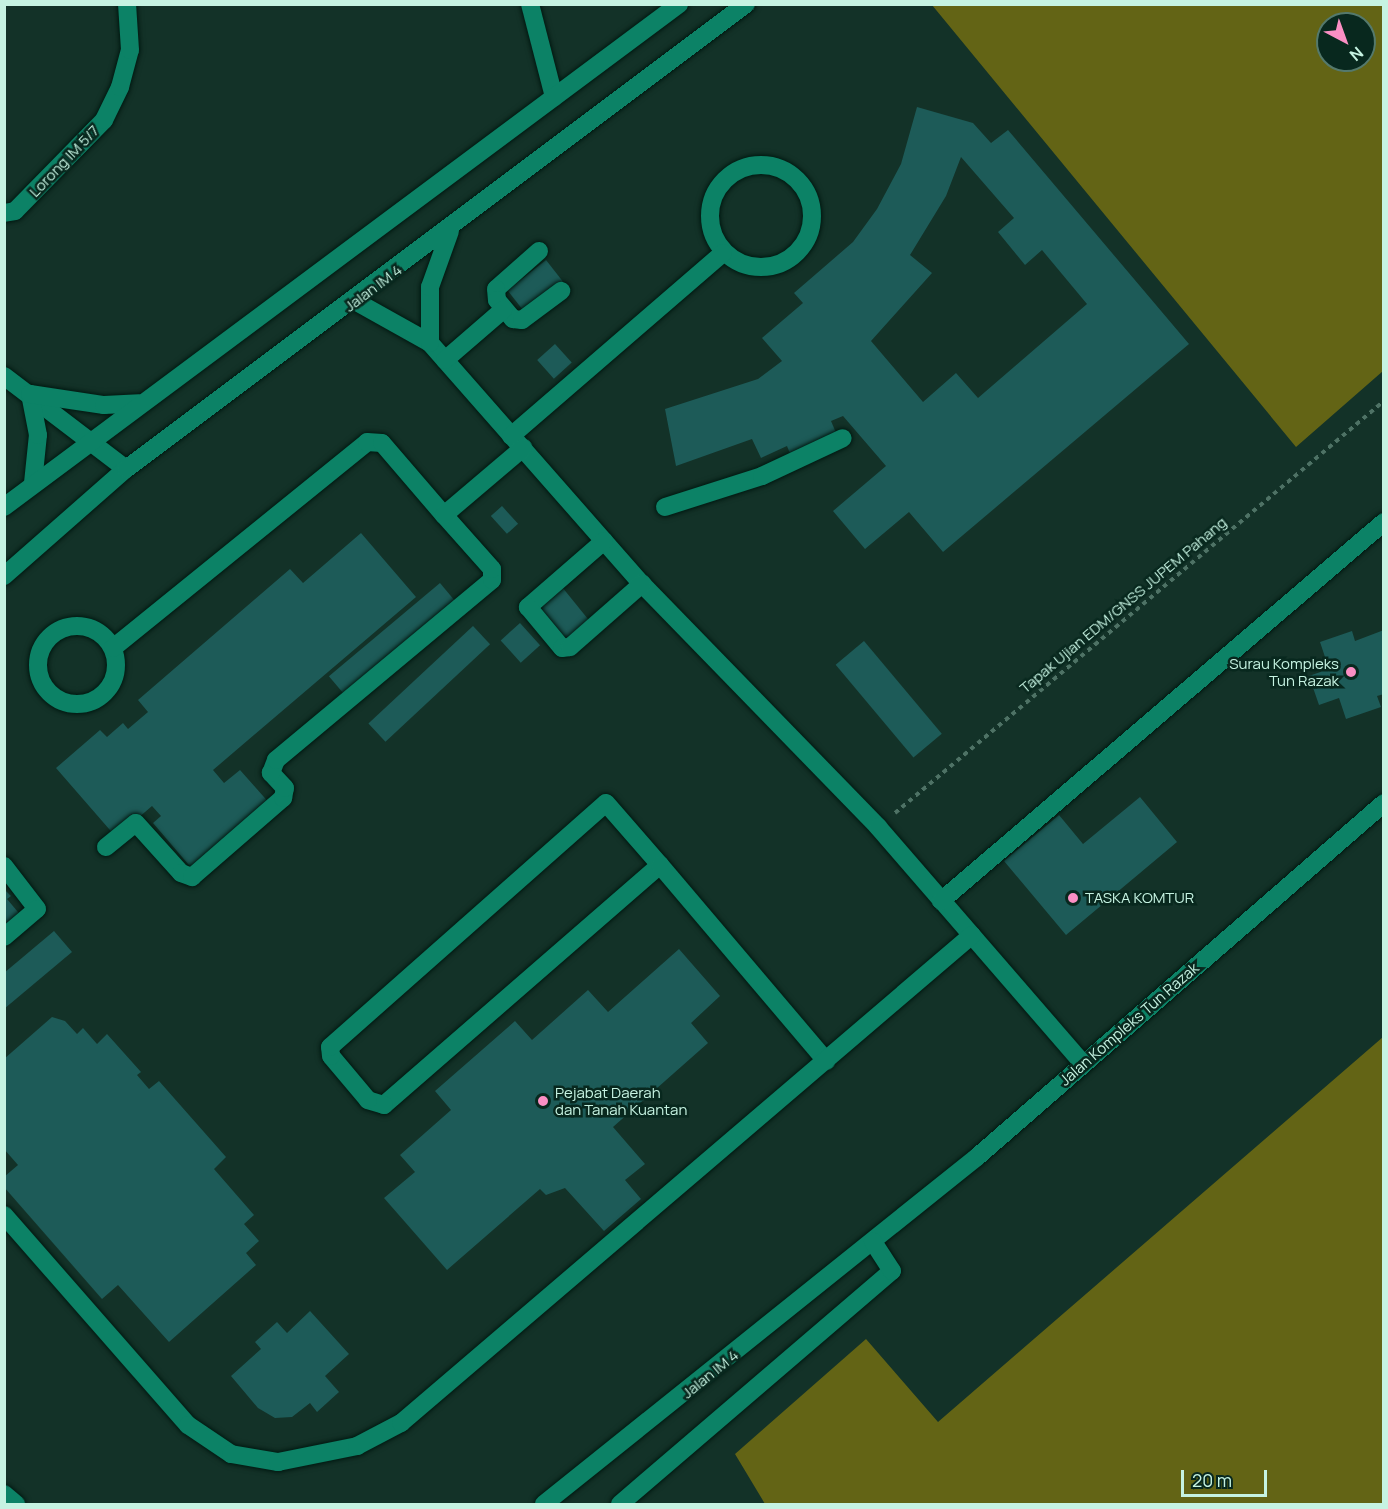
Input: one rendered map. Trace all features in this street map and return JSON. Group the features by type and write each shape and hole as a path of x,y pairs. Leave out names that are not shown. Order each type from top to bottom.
{"street":[{"name":"Lorong IM 5/7","path":"10,212 104,120 120,87 130,50 127,4"},
{"path":"530,4 554,97"},
{"path":"4,507 89,440 679,4"},
{"name":"Jalan IM 4","path":"4,576 126,469 355,301 746,4"},
{"path":"768,165 794,177 804,187 812,215 811,230 795,254 768,267 754,267 723,253 709,216 717,188 727,177 739,169 768,165"},
{"path":"430,343 430,287 450,229"},
{"path":"539,251 496,289 503,310 522,320 561,291"},
{"path":"444,515 517,442 723,253"},
{"path":"355,301 430,343 642,584 878,827 1083,1064"},
{"path":"445,360 503,310"},
{"path":"4,376 126,469"},
{"path":"30,394 104,405 139,403"},
{"path":"30,394 38,435 33,483"},
{"path":"665,507 762,476 843,438"},
{"path":"106,847 136,823 181,873 192,877 283,798 285,788 271,773 276,760 492,580 492,569 382,443 367,442 113,648"},
{"path":"941,901 1383,522"},
{"path":"604,541 528,607 562,648 570,646 642,584"},
{"path":"61,629 97,630 113,648 117,660 112,684 94,701 70,704 58,700 41,682 38,669 43,646 61,629"},
{"path":"660,865 384,1105 368,1100 331,1056 330,1047 606,803 660,865 826,1061"},
{"name":"Jalan Kompleks Tun Razak","path":"873,1242 1083,1064 1383,803"},
{"path":"4,866 37,909 4,937"},
{"path":"4,1215 188,1425 231,1454 278,1462 357,1446 401,1423 972,935"},
{"path":"620,1504 892,1271 873,1242"},
{"name":"Jalan IM 4","path":"544,1504 873,1242"},
{"path":"4,1494 16,1504"}],"path":[{"name":"Tapak Ujian EDM/GNSS JUPEM Pahang","path":"878,827 1383,401"}],"shaded area":[{"path":"932,5 1383,5 1383,371 1296,447"},
{"path":"1383,1037 1383,1504 765,1504 735,1454 866,1339 938,1422"}],"building":[{"path":"917,107 973,123 991,143 1008,130 1189,344 943,552 909,512 865,549 833,511 886,466 843,416 831,421 837,435 791,456 787,446 761,458 752,439 676,466 665,409 758,379 782,361 762,338 803,303 794,293 853,242 877,209 901,164","holes":["961,157 1014,218 998,232 1025,265 1042,250 1087,304 978,398 956,373 923,402 871,341 932,273 910,255 946,196"]},
{"path":"546,260 564,283 525,313 507,290"},
{"path":"555,344 572,363 554,379 537,360"},
{"path":"502,506 518,524 507,534 491,516"},
{"path":"361,533 416,597 213,770 224,783 240,770 271,805 194,871 153,823 161,816 152,806 116,837 56,768 100,730 107,737 123,723 128,729 148,712 138,700 290,569 303,583"},
{"path":"558,582 592,624 568,643 534,602"},
{"path":"440,583 456,602 345,695 329,676"},
{"path":"520,623 540,645 521,663 501,640"},
{"path":"473,626 490,644 385,742 368,724"},
{"name":"Surau Kompleks Tun Razak","path":"1384,630 1384,694 1377,696 1381,707 1346,719 1339,698 1319,705 1309,676 1329,669 1320,642 1352,631 1355,641"},
{"path":"864,641 942,734 913,757 836,665"},
{"name":"TASKA KOMTUR","path":"1140,797 1177,842 1066,935 1004,861 1059,815 1083,844"},
{"path":"4,889 11,896 7,899 23,918 4,933"},
{"path":"54,931 72,952 4,1009 4,973"},
{"name":"Pejabat Daerah dan Tanah Kuantan","path":"679,949 720,996 691,1023 708,1043 613,1127 645,1164 625,1180 641,1199 604,1231 565,1188 546,1195 540,1189 447,1270 384,1198 415,1172 400,1155 451,1110 435,1091 515,1021 532,1040 588,990 608,1012"},
{"path":"52,1017 65,1021 77,1034 83,1028 97,1044 107,1034 141,1072 137,1075 149,1089 159,1081 226,1157 214,1169 254,1215 244,1224 259,1241 246,1253 256,1265 169,1342 118,1285 102,1299 4,1187 4,1177 18,1165 4,1149 4,1059"},
{"path":"310,1311 349,1354 325,1376 339,1392 317,1412 310,1403 292,1417 275,1418 258,1408 231,1376 261,1349 255,1342 277,1322 287,1333"}],"place":[{"name":"Surau Kompleks Tun Razak","path":"1351,672"},
{"name":"TASKA KOMTUR","path":"1073,898"},
{"name":"Pejabat Daerah dan Tanah Kuantan","path":"543,1101"}]}
